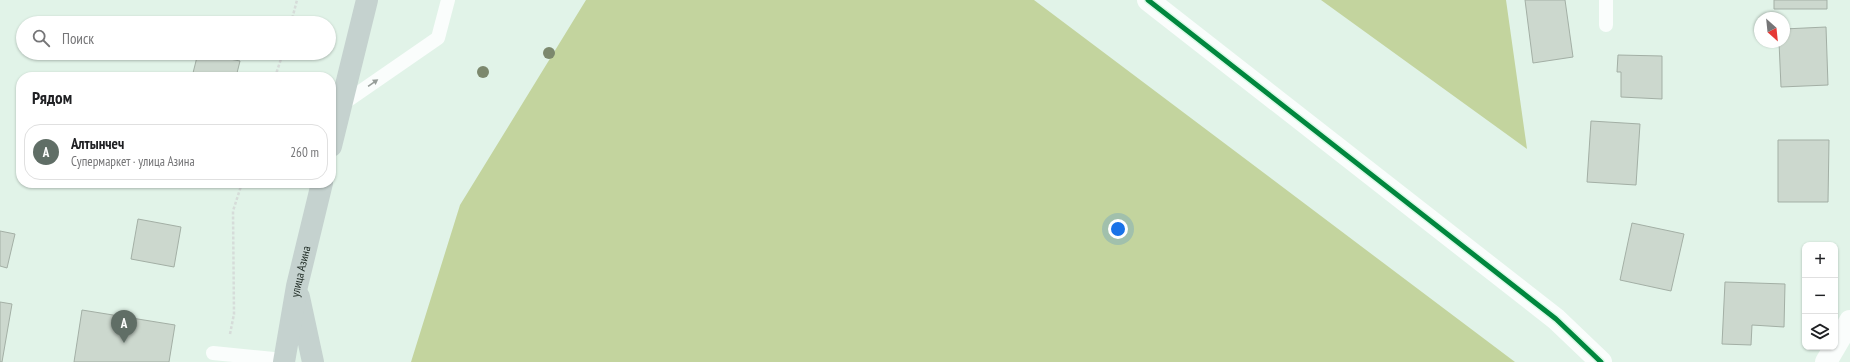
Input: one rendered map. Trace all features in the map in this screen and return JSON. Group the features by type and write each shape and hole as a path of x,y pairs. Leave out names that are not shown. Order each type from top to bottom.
{"main road":[{"path":"336,126 367,0"},
{"name":"улица Азина","path":"284,361 297,286 321,188"},
{"path":"297,286 313,362"}],"street":[{"path":"1148,0 1556,319 1601,362"},
{"path":"1833,360 1850,321"}],"lane":[{"path":"341,105 438,38 448,0"},
{"path":"1606,0 1606,25"},
{"path":"219,353 284,361"}],"path":[{"path":"293,16 297,0"},
{"path":"277,72 281,60"},
{"path":"219,353 234,314 233,211 240,188"}],"green space":[{"path":"586,0 1034,0 1515,362 411,362 460,205"},
{"path":"1321,0 1506,0 1527,149"}],"building":[{"path":"1525,0 1565,0 1573,57 1533,63"},
{"path":"1774,0 1827,0 1827,9 1774,9"},
{"path":"1826,27 1828,85 1781,87 1779,48 1790,48 1790,29"},
{"path":"1618,55 1662,56 1662,99 1621,97 1621,72 1617,72"},
{"path":"196,60 240,61 237,72 193,72"},
{"path":"1591,121 1640,124 1636,185 1587,182"},
{"path":"1778,140 1829,140 1828,202 1778,202"},
{"path":"138,219 181,227 174,267 131,259"},
{"path":"1632,223 1684,234 1671,291 1620,280"},
{"path":"0,231 15,234 7,268 0,266"},
{"path":"1725,282 1785,284 1784,327 1752,325 1751,345 1722,344"},
{"path":"0,302 12,304 2,362 0,362"},
{"path":"82,310 175,325 169,362 74,362"}],"cycle path":[{"path":"1148,0 1556,319 1601,362"}],"place":[{"name":"Алтынчеч","path":"124,343"}]}
